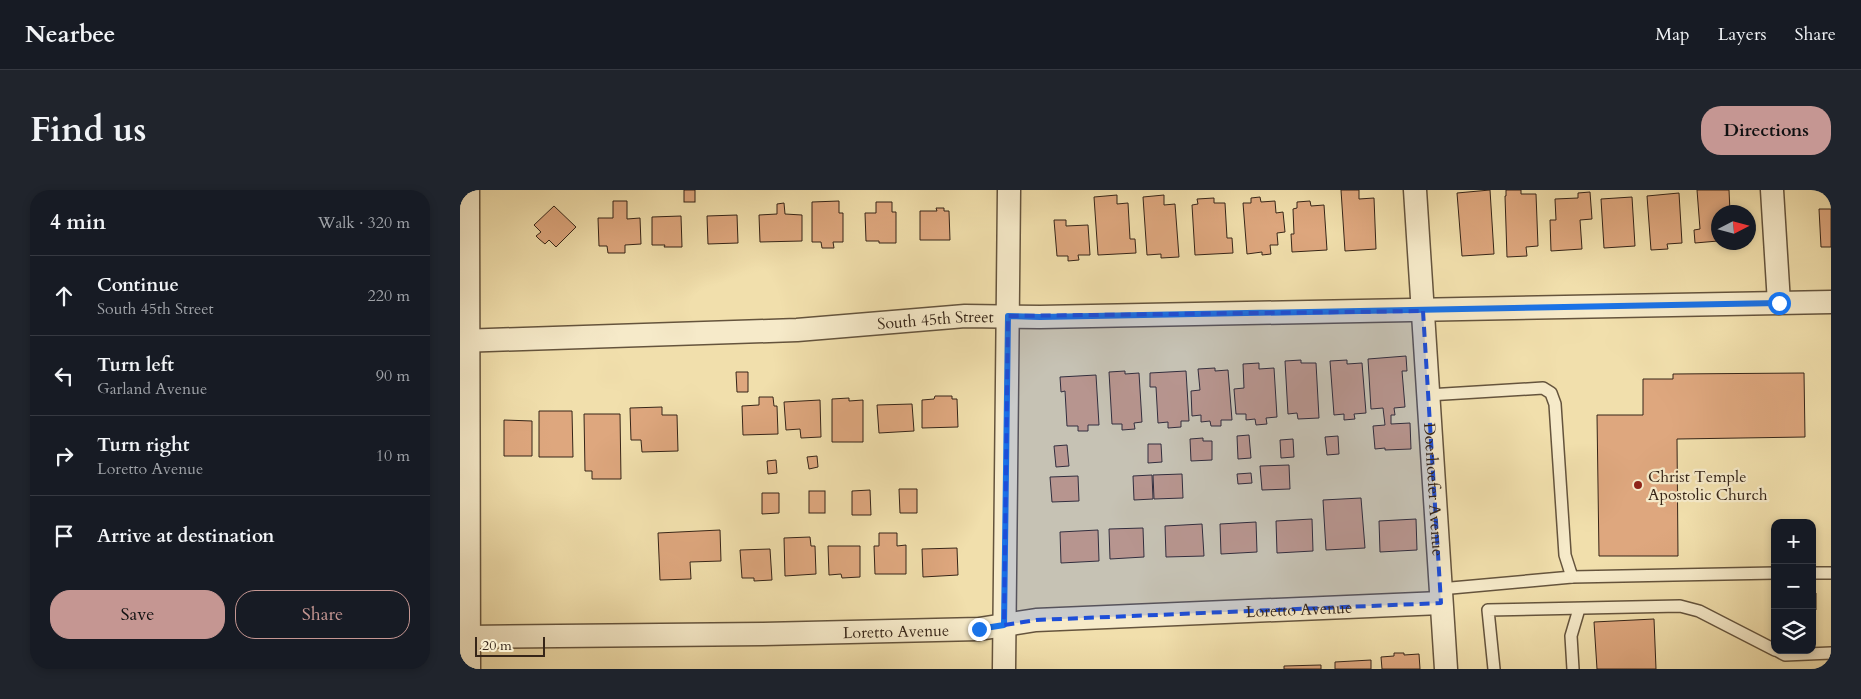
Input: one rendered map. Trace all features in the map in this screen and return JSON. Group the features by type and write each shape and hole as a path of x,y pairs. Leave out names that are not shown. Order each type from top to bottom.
{"street":[{"path":"468,190 464,341 468,669"},
{"path":"1004,669 1009,190"},
{"name":"Doerhoefer Avenue","path":"1415,190 1446,669"},
{"path":"1772,190 1779,303"},
{"name":"South 45th Street","path":"464,341 797,330 965,316 1060,317 1831,302"},
{"name":"Loretto Avenue","path":"468,637 772,634 979,629 1036,620 1441,596"}],"lane":[{"path":"1428,395 1543,388 1551,394 1555,404 1565,555 1572,576"},
{"path":"1441,596 1572,576 1771,573"},
{"path":"1816,573 1831,573"},
{"path":"1494,669 1488,610 1680,606 1700,611 1771,647"},
{"path":"1573,669 1571,636 1579,609"},
{"path":"1784,654 1831,654"}],"highlighted area":[{"path":"1423,311 1441,603 1036,620 1004,625 1008,316"}],"building":[{"path":"684,190 695,190 695,202 684,202"},
{"path":"1341,190 1359,190 1359,199 1374,198 1376,249 1345,251"},
{"path":"1490,190 1494,254 1462,256 1457,193"},
{"path":"1506,190 1521,190 1521,194 1536,194 1538,246 1526,247 1527,256 1507,257"},
{"path":"1697,190 1729,190 1730,205 1711,205 1711,242 1695,243 1694,230 1700,229"},
{"path":"1590,192 1592,219 1580,220 1582,249 1551,251 1550,220 1556,220 1555,199 1578,198 1578,193"},
{"path":"1679,193 1682,243 1667,244 1668,249 1651,250 1647,196"},
{"path":"1117,195 1117,204 1128,203 1130,239 1135,239 1136,253 1098,255 1094,197"},
{"path":"1164,195 1164,205 1175,204 1179,257 1161,258 1161,254 1147,255 1143,197"},
{"path":"1260,197 1261,202 1275,201 1276,213 1283,212 1285,232 1277,233 1278,245 1270,245 1271,254 1262,255 1262,252 1247,254 1243,203 1251,203 1251,198"},
{"path":"1632,197 1635,246 1604,248 1601,199"},
{"path":"1214,198 1214,203 1225,203 1227,238 1232,238 1233,253 1195,255 1192,205 1198,204 1197,199"},
{"path":"613,201 627,201 627,219 640,218 641,244 625,245 625,253 608,253 607,246 599,246 598,218 613,218"},
{"path":"839,201 839,213 843,213 843,242 833,242 834,248 822,248 821,242 812,242 812,202"},
{"path":"1310,201 1311,206 1324,205 1327,250 1292,252 1291,234 1294,234 1293,209 1297,208 1297,202"},
{"path":"876,202 892,202 892,212 896,212 896,243 866,241 865,213 876,213"},
{"path":"784,203 785,214 802,215 802,241 760,242 759,215 777,214 777,204"},
{"path":"554,206 576,227 556,247 549,240 545,244 536,236 541,232 534,225"},
{"path":"936,208 944,208 944,211 949,211 950,240 920,240 920,211 937,211"},
{"path":"1819,209 1831,209 1831,247 1821,247"},
{"path":"737,215 738,243 708,244 707,216"},
{"path":"681,216 682,247 652,245 652,217"},
{"path":"1054,220 1066,220 1066,226 1088,225 1090,255 1078,255 1079,260 1068,261 1068,256 1057,256"},
{"path":"1406,356 1407,371 1402,371 1405,407 1394,408 1395,415 1391,415 1391,424 1410,423 1411,449 1375,449 1373,426 1385,425 1383,408 1371,409 1368,359"},
{"path":"1301,360 1301,363 1316,363 1319,418 1298,419 1297,413 1288,414 1285,361"},
{"path":"1347,360 1347,364 1362,363 1366,413 1354,414 1355,419 1344,420 1344,414 1334,415 1330,361"},
{"path":"1259,363 1259,369 1274,368 1277,417 1266,418 1267,424 1256,425 1255,419 1246,420 1246,414 1236,414 1234,389 1244,388 1243,364"},
{"path":"1215,368 1215,371 1228,370 1232,420 1221,420 1221,426 1211,426 1210,421 1201,422 1201,415 1192,416 1191,391 1200,390 1198,369"},
{"path":"1125,371 1125,374 1139,373 1142,422 1134,423 1135,429 1122,430 1122,424 1112,424 1109,372"},
{"path":"1186,371 1189,421 1181,421 1181,427 1168,428 1168,422 1158,423 1156,387 1150,387 1150,373"},
{"path":"736,372 748,372 748,392 737,392"},
{"name":"Christ Temple Apostolic Church","path":"1804,373 1805,437 1677,439 1678,556 1599,556 1597,415 1643,415 1643,379 1673,379 1673,374"},
{"path":"1096,375 1099,425 1088,425 1088,431 1078,431 1078,426 1067,426 1065,391 1061,392 1060,377"},
{"path":"935,396 952,396 952,399 957,399 958,427 922,428 922,400 934,399"},
{"path":"759,397 773,397 774,406 777,406 778,434 743,435 742,406 759,405"},
{"path":"849,398 849,401 863,400 863,442 832,442 832,399"},
{"path":"820,400 821,437 801,438 800,429 786,430 784,402"},
{"path":"912,404 914,431 879,433 877,405"},
{"path":"662,407 662,415 677,415 678,451 642,452 641,440 631,440 630,408"},
{"path":"539,411 572,411 573,457 539,457"},
{"path":"584,414 620,414 621,479 592,479 592,471 585,471"},
{"path":"504,420 532,421 532,456 504,456"},
{"path":"1249,435 1251,458 1238,459 1237,436"},
{"path":"1338,436 1339,454 1327,455 1325,437"},
{"path":"1203,438 1203,441 1212,441 1212,460 1191,461 1190,439"},
{"path":"1293,439 1294,457 1281,458 1280,440"},
{"path":"1148,444 1161,444 1162,462 1148,463"},
{"path":"1067,445 1069,466 1056,467 1054,446"},
{"path":"817,456 818,467 809,469 807,457"},
{"path":"776,460 777,473 768,474 767,461"},
{"path":"1289,465 1290,489 1262,490 1260,466"},
{"path":"1251,473 1252,483 1238,484 1237,474"},
{"path":"1182,474 1183,498 1154,499 1153,475"},
{"path":"1152,475 1153,499 1134,500 1133,476"},
{"path":"1078,476 1079,501 1052,502 1050,477"},
{"path":"899,489 917,489 917,513 900,513"},
{"path":"870,490 871,515 852,515 852,491"},
{"path":"809,491 825,491 825,513 809,513"},
{"path":"762,493 779,493 779,513 762,514"},
{"path":"1361,498 1365,548 1326,550 1323,500"},
{"path":"1312,519 1313,551 1277,553 1276,521"},
{"path":"1416,519 1417,550 1380,552 1379,521"},
{"path":"1256,522 1257,552 1221,554 1220,524"},
{"path":"1202,524 1204,556 1166,557 1165,526"},
{"path":"1143,528 1144,557 1110,559 1109,529"},
{"path":"720,530 721,561 690,562 691,579 660,580 658,533"},
{"path":"1098,530 1099,561 1061,563 1060,532"},
{"path":"879,533 897,533 897,546 906,545 906,574 875,574 874,546 879,546"},
{"path":"810,537 811,546 815,546 816,574 785,576 784,538"},
{"path":"828,546 860,546 860,577 842,578 841,574 829,575"},
{"path":"957,548 958,575 923,577 922,549"},
{"path":"770,549 772,580 754,581 754,578 742,578 740,550"},
{"path":"1654,619 1656,669 1597,669 1594,622"},
{"path":"1394,653 1404,653 1404,655 1419,654 1420,669 1382,669 1381,657 1394,656"},
{"path":"1371,660 1371,669 1335,669 1335,662"},
{"path":"1321,665 1321,669 1284,669 1284,666"}],"place":[{"name":"Christ Temple Apostolic Church","path":"1638,485"}],"route":[{"path":"979,629 1004,625 1008,316 1040,317 1779,303"}]}
